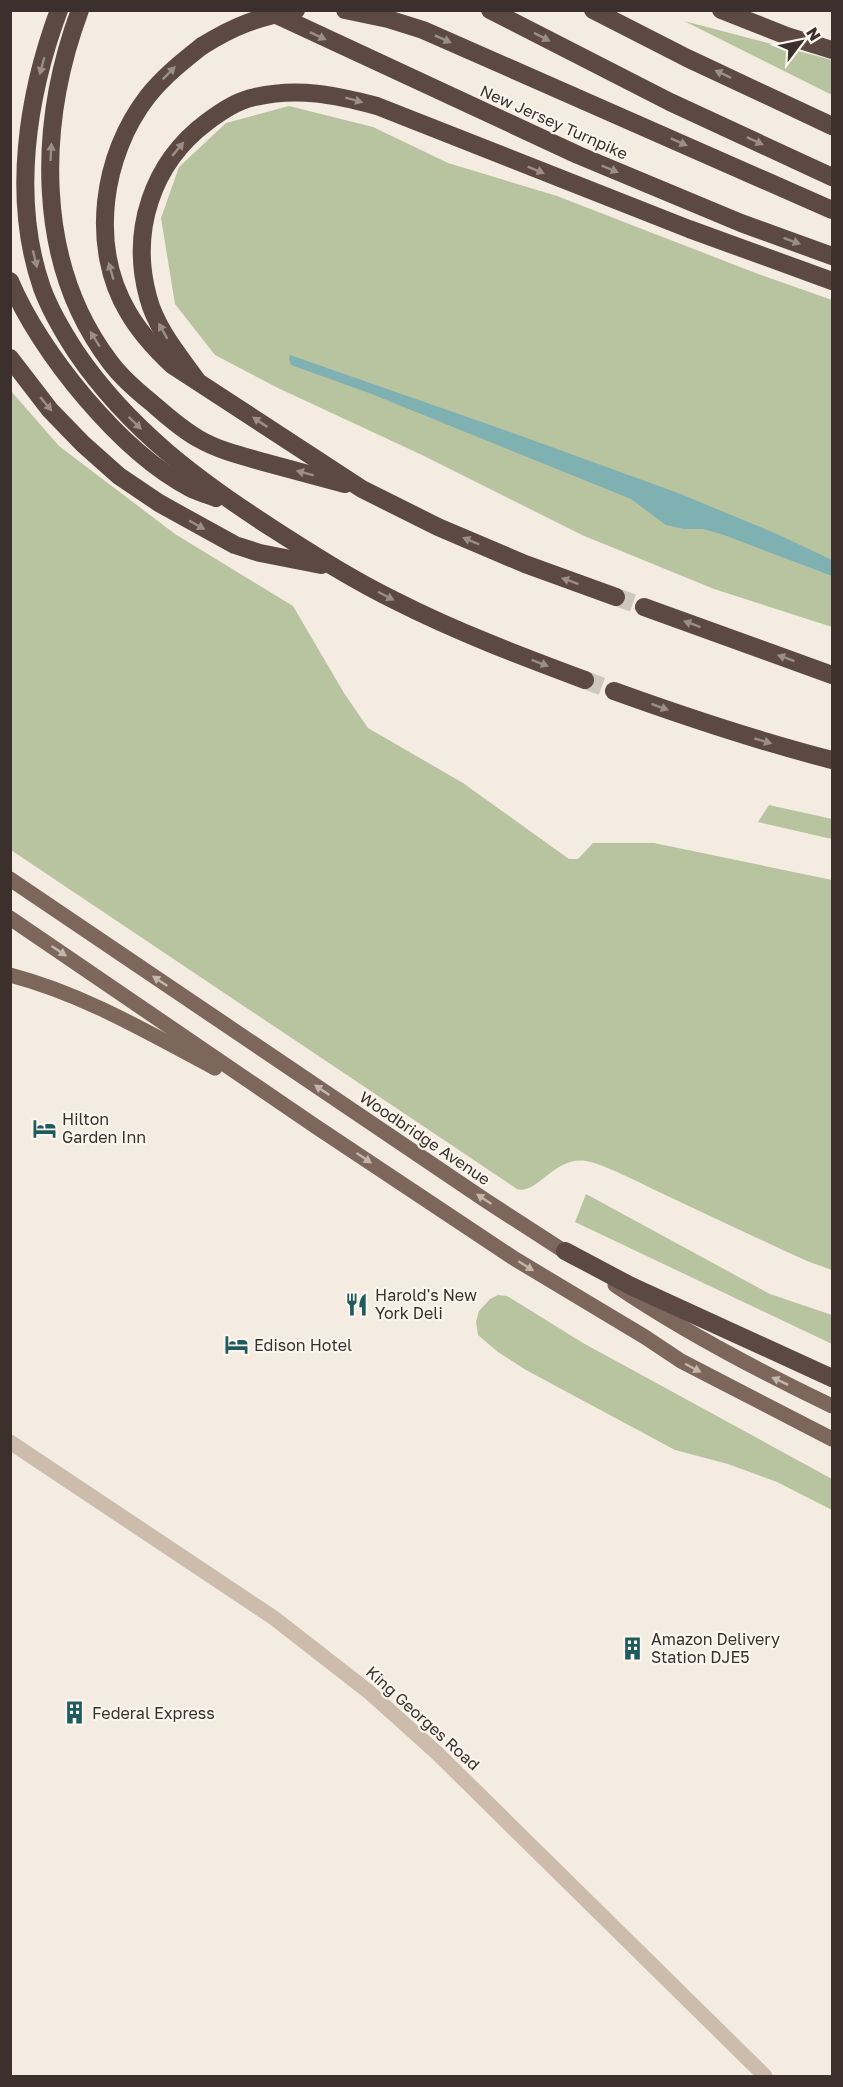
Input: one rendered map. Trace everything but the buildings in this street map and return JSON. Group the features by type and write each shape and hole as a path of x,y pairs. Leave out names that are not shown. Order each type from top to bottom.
{"highway":[{"path":"59,10 37,83 28,136 26,185 30,240 42,288 63,332 92,376 124,413 155,443 235,504 334,568 442,623 585,680"},
{"path":"80,10 70,36 59,81 49,181 54,234 67,281 83,320 110,362 141,394 175,423 198,438 222,451 362,489"},
{"name":"New Jersey Turnpike","path":"266,10 427,87 578,155 741,223 832,256"},
{"path":"296,10 264,16 231,28 202,46 171,70 148,96 128,127 115,160 107,196 104,235 110,272 127,311 149,343 172,365 362,489 438,527 525,564 616,597"},
{"path":"345,10 388,18 423,30 832,210"},
{"path":"490,10 670,102 832,177"},
{"path":"592,10 687,58 832,126"},
{"path":"721,10 787,36 832,50"},
{"path":"196,380 166,337 148,298 142,268 142,232 151,195 167,162 191,134 209,120 254,97 297,92 337,95 377,106 689,230 832,281"},
{"path":"10,281 32,323 56,360 83,395 114,429 152,463 191,489 235,504"},
{"path":"10,358 50,410 83,444 119,476 159,503 235,545 260,553 334,568"},
{"path":"644,607 832,675"},
{"path":"614,691 707,724 832,760"},
{"path":"565,1251 631,1286 832,1378"},
{"path":"766,1348 832,1368"}],"main road":[{"name":"Woodbridge Avenue","path":"10,879 630,1295 769,1376 832,1406"},
{"path":"10,918 515,1259 681,1361 832,1439"},
{"path":"10,975 57,990 112,1014 206,1063 315,1126"}],"street":[{"name":"King Georges Road","path":"10,1442 248,1600 352,1677 445,1761 765,2076"}],"green space":[{"path":"684,21 832,60 832,95"},
{"path":"289,106 373,127 448,163 557,196 832,300 832,627 714,589 582,535 422,455 278,388 215,355 175,304 161,218 179,167 226,123"},
{"path":"11,391 59,446 175,534 293,606 344,693 368,728 463,783 569,859 578,859 593,843 654,843 832,880 832,1270 807,1261 594,1163 575,1161 565,1164 532,1186 517,1189 11,850"},
{"path":"769,805 832,819 832,839 758,822"},
{"path":"586,1194 770,1294 832,1315 832,1344 575,1222"},
{"path":"498,1295 507,1296 583,1343 832,1479 832,1510 777,1482 728,1464 675,1450 526,1370 498,1352 478,1335 476,1322 479,1311 490,1299"}],"water":[{"path":"290,355 678,493 777,534 832,560 832,576 724,535 703,529 685,529 666,525 631,499 369,393 291,365"}],"tunnel":[{"path":"616,597 644,607"},
{"path":"585,680 614,691"}],"place":[{"name":"Hilton Garden Inn","path":"44,1128"},
{"name":"Harold's New York Deli","path":"357,1304"},
{"name":"Edison Hotel","path":"236,1345"},
{"name":"Amazon Delivery Station DJE5","path":"633,1648"},
{"name":"Federal Express","path":"74,1713"}]}
